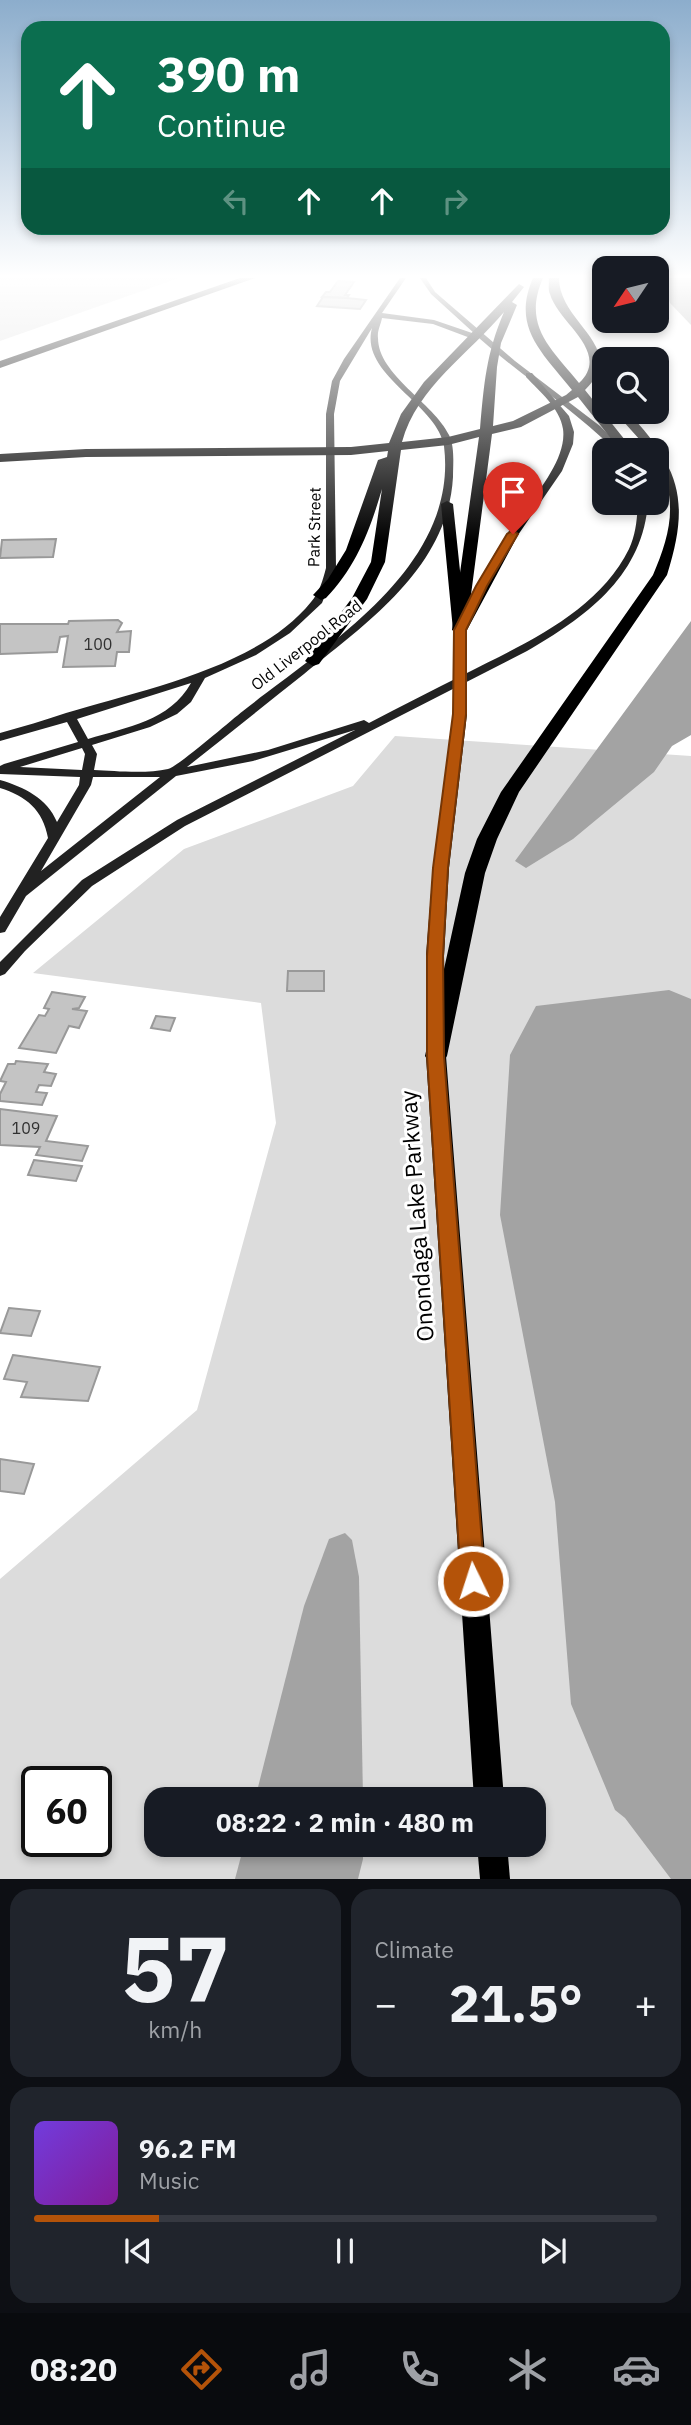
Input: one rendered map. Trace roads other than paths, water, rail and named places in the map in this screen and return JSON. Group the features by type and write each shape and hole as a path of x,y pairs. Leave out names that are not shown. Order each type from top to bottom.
{"highway":[{"path":"313,662 359,599 377,562 400,431 407,414 428,384 446,366"},
{"path":"460,630 484,457 491,366"},
{"path":"560,366 617,438"},
{"path":"576,366 592,382"},
{"path":"0,458 124,452 351,451 448,441 517,424 556,407 580,390 590,379 595,366"},
{"path":"632,424 645,438"},
{"path":"321,595 342,573 360,532 388,446 400,431"},
{"path":"436,1056 475,873 487,839 510,792 660,575 670,555 678,530 677,493 669,471"}],"main road":[{"name":"Park Street","path":"0,737 201,674 267,645 289,630 313,607 321,595 331,568 331,401 345,366"},
{"name":"Old Liverpool Road","path":"19,895 122,811 177,772 313,662 338,645 381,608 419,559 447,504 450,477 446,436 433,416 387,366"},
{"path":"518,366 605,438"},
{"path":"460,630 482,586 558,468 569,444 566,422 557,405 529,375"},
{"name":"Onondaga Lake Parkway","path":"447,504 460,630 460,714 441,868 436,944 436,1056 488,1787"},
{"path":"0,971 87,883 181,823 523,649 579,613 623,567 632,552 643,515"},
{"path":"0,770 146,724 173,712 187,701 200,681 201,674"},
{"path":"0,770 177,772 239,761 402,710"},
{"path":"70,716 91,754 89,773"},
{"name":"Old Liverpool Road","path":"0,929 85,785 89,773"},
{"path":"0,784 34,799 49,815 54,838"},
{"path":"493,1857 495,1879"}]}
